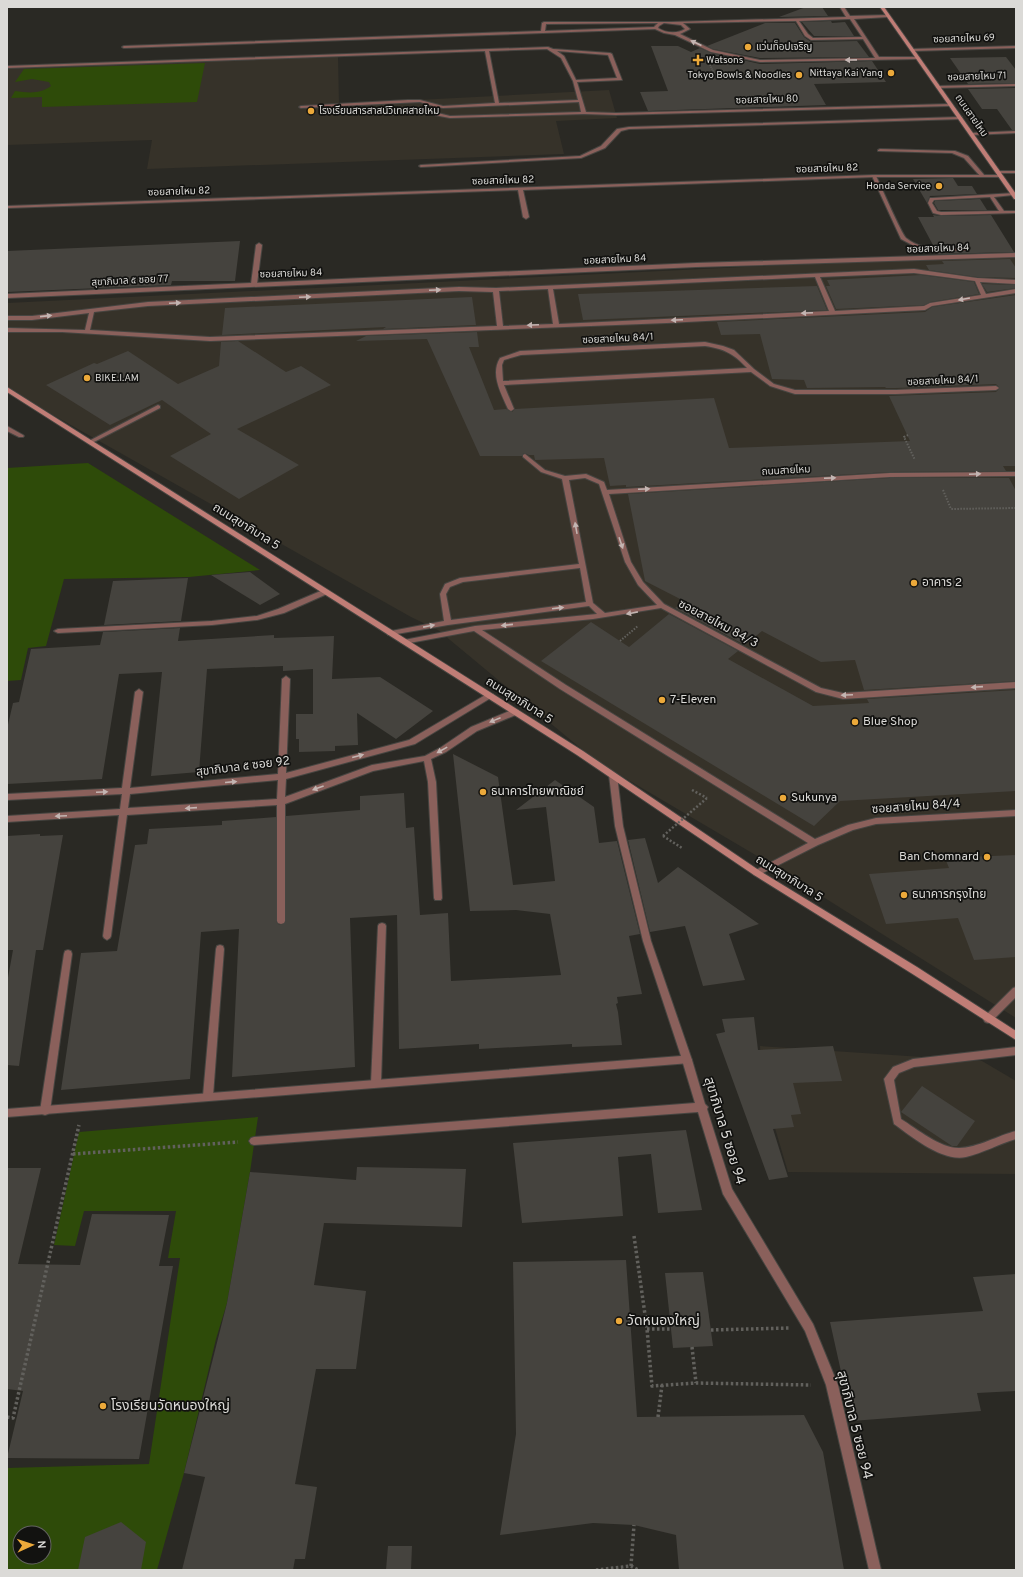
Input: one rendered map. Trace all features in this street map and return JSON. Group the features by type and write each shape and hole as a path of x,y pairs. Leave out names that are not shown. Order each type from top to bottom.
{"main road":[{"name":"ถนนสายไหม","path":"882,7 1015,196"},
{"name":"ถนนสุขาภิบาล 5","path":"7,389 613,775 757,874 914,970 1016,1036"}],"street":[{"path":"842,7 865,38 878,59"},
{"path":"543,32 544,23 797,20 888,16"},
{"path":"797,20 806,35 812,39 865,38"},
{"path":"656,28 657,25 671,22 686,25 688,29 684,32 675,34"},
{"path":"124,47 656,28 661,32 675,34 712,51 760,61 918,58"},
{"name":"ซอยสายไหม 69","path":"912,50 1016,46"},
{"path":"7,67 548,48 563,57 575,81 584,113"},
{"path":"487,50 497,105"},
{"path":"552,50 610,54 620,79 575,81"},
{"name":"ซอยสายไหม 71","path":"938,87 1016,85"},
{"path":"301,107 408,101 425,102 435,106 581,101"},
{"name":"ซอยสายไหม 80","path":"435,106 436,114 450,117 950,105"},
{"path":"421,166 581,157 603,147 618,130 629,128 960,118"},
{"path":"971,134 1016,132"},
{"path":"880,150 953,152 966,157 983,176"},
{"name":"ซอยสายไหม 82","path":"7,207 874,176 983,176 1016,172"},
{"path":"874,176 903,238 911,244 934,251 964,250"},
{"path":"520,189 526,217"},
{"path":"991,195 1002,212"},
{"path":"1015,196 948,196 932,198 930,203 935,212 941,214 1016,212"},
{"name":"ซอยสายไหม 84","path":"259,245 254,284 696,265 1016,255"},
{"path":"7,318 32,318 148,304 222,300 459,289 496,290 914,271 977,280 1016,282"},
{"path":"817,276 832,312"},
{"path":"977,280 984,297"},
{"name":"สุขาภิบาล ๕ ซอย 77","path":"7,296 254,284"},
{"path":"550,287 556,324"},
{"path":"496,290 500,326"},
{"path":"7,330 87,332 210,339 925,308 1016,291"},
{"path":"87,332 92,311"},
{"name":"ซอยสายไหม 84/1","path":"511,409 500,384 498,365 502,358 520,353 705,344 723,346 729,349 752,370 772,385 795,392 896,392 996,388"},
{"path":"500,384 752,370"},
{"path":"90,442 158,407"},
{"path":"7,428 21,436"},
{"path":"525,456 543,472 565,478 586,476 602,483 628,562 640,584 662,606"},
{"name":"ถนนสายไหม","path":"605,492 631,489 890,475 1006,472 1016,474"},
{"path":"565,478 590,604 602,614"},
{"path":"448,623 443,594 447,586 462,580 583,566"},
{"path":"58,631 212,623 258,618 281,611 325,592"},
{"path":"391,634 448,623 590,604"},
{"name":"ซอยสายไหม 84/3","path":"404,642 475,628 602,614 626,614 662,606 819,690 843,696 1016,684"},
{"path":"475,628 563,687 815,843"},
{"path":"281,921 281,802 286,679"},
{"path":"107,936 139,692"},
{"name":"สุขาภิบาล ๕ ซอย 92","path":"7,797 125,791 282,777 412,742 490,696"},
{"path":"7,819 281,802 372,768 427,758 443,750 474,728 515,712"},
{"path":"427,758 432,782 438,898"},
{"name":"สุขาภิบาล 5 ซอย 94","path":"613,775 619,826 647,941 688,1060 727,1191 809,1328 832,1385 875,1570"},
{"name":"ซอยสายไหม 84/4","path":"757,874 815,843 851,827 876,820 1016,813"},
{"path":"376,1083 382,926"},
{"path":"208,1096 220,949"},
{"path":"45,1111 68,954"},
{"path":"988,1019 1016,991"},
{"path":"1016,1051 913,1063 896,1070 889,1079 897,1121 925,1140 949,1151 960,1153 1001,1138 1016,1135"},
{"path":"7,1113 45,1111 208,1096 688,1060"},
{"path":"254,1141 703,1107"}],"path":[{"path":"704,75 712,74"},
{"path":"908,435 904,437 922,475"},
{"path":"942,488 951,509 1016,508"},
{"path":"682,848 663,836 707,798 692,790"},
{"path":"7,1417 13,1418 78,1130"},
{"path":"73,1154 254,1141"},
{"path":"634,1236 647,1329 652,1386 696,1383 832,1385"},
{"path":"711,1330 809,1328"},
{"path":"647,1329 671,1329"},
{"path":"692,1347 696,1383"},
{"path":"658,1417 662,1385"},
{"path":"631,1566 634,1525"},
{"path":"596,1570 631,1566 638,1570"}],"shaded area":[{"name":"โรงเรียนสารสาสน์วิเทศสายไหม","path":"338,57 339,104 609,90 617,118 556,121 564,154 147,169 152,140 7,145 7,67"},
{"path":"1016,256 1016,1018 769,863 596,761 438,630 411,617 7,389 7,303 848,262"},
{"path":"760,1046 982,1061 1016,1081 1016,1174 788,1172 775,1128 761,1068"}],"green space":[{"path":"205,63 197,102 42,107 42,97 11,98 15,91 34,92 47,89 51,86 49,82 32,79 15,82 24,69"},
{"path":"88,463 260,570 189,577 64,579 46,646 28,648 21,680 7,681 7,468"},
{"path":"258,1117 227,1303 216,1339 184,1473 157,1570 7,1570 7,1468 149,1464 180,1258 168,1258 176,1211 84,1211 75,1246 54,1245 79,1132"}],"building":[{"path":"806,7 822,7 828,16 779,17"},
{"path":"831,21 832,23 845,22 854,36 814,36 802,22"},
{"path":"765,23 795,23 804,37 811,42 857,41 869,57 760,58 713,49 707,46"},
{"path":"651,46 678,46 691,52 700,48 711,53 760,64 872,61 886,82 814,84 826,105 648,111 640,92 668,91"},
{"path":"1006,57 1016,70 1016,83 968,84 950,58"},
{"path":"1016,88 1016,130 1012,130 997,109 982,109 968,89"},
{"path":"953,178 958,186 972,186 977,194 930,196 927,203 913,179"},
{"path":"980,199 987,210 938,210 934,203 935,201"},
{"path":"933,215 991,215 1014,252 938,254 937,252 966,252 968,250 964,246 934,247 918,217 934,217"},
{"path":"240,241 235,281 172,281 171,285 7,292 7,251"},
{"path":"1010,259 1016,268 1016,278 977,277 929,270 926,265 944,264 942,261"},
{"path":"921,275 974,282 979,294 930,302 924,305 836,309 826,286 830,286 827,280"},
{"path":"982,284 1016,285 1016,288 987,292"},
{"path":"817,286 827,310 583,320 578,294"},
{"path":"1016,295 1016,466 1003,466 1006,471 890,472 626,487 626,485 610,486 604,458 535,460 534,455 524,453 522,456 480,456 427,339 356,341 366,336 477,332 479,347 469,347 494,410 506,409 512,412 515,409 714,398 729,448 910,441 889,396 996,392 1000,388 996,384 896,388 807,388 804,380 772,379 760,334 721,335 717,322 925,312 932,307"},
{"path":"472,297 476,325 383,329 386,327 222,335 225,308"},
{"path":"238,341 286,372 301,366 331,385 237,429 299,465 239,499 170,456 211,434 162,400 110,425 46,385 94,363 97,364 128,351 178,384 219,366 221,342"},
{"path":"890,478 1009,478 1016,491 1016,681 864,690 855,660 821,662 762,631 745,645 675,608 684,601 645,581 628,494"},
{"path":"250,572 280,594 260,605 211,575"},
{"path":"188,578 181,621 104,625 113,581"},
{"path":"669,614 738,651 728,659 813,706 869,703 867,699 1016,690 1016,791 840,801 814,826 541,661 591,622 629,647"},
{"path":"180,628 178,641 274,635 274,638 334,636 332,679 380,677 433,711 396,739 357,713 358,745 335,746 335,751 299,752 299,739 296,739 296,714 313,714 313,669 283,671 283,666 207,669 199,772 151,776 162,672 119,674 102,779 7,784 7,729 13,703 19,702 31,649 100,645 103,632"},
{"path":"453,754 498,777 513,885 555,881 546,807 516,810 555,780 594,807 599,843 617,841 640,934 629,936 642,994 617,997 618,1003 616,1004 622,1045 572,1047 572,1044 479,1049 479,1044 399,1049 397,915 350,918 355,1067 232,1077 239,929 201,932 190,1079 61,1090 81,953 117,951 135,845 147,844 149,829 222,825 222,821 276,817 276,921 281,925 286,921 286,816 360,810 360,796 404,793 406,828 414,827 420,915 448,913 451,981 561,975 550,914 516,910 470,911"},
{"path":"40,834 40,836 63,835 43,950 36,950 19,1066 7,1065 7,983 13,950 7,950 7,836"},
{"path":"645,838 658,883 678,867 759,924 729,934 745,980 703,986 685,926 650,932 628,840"},
{"path":"1016,855 1016,957 974,960 958,918 886,924 869,874 949,868 945,858"},
{"path":"754,1017 758,1050 833,1046 842,1081 793,1083 801,1114 791,1115 794,1127 773,1129 788,1177 769,1180 716,1034 725,1032 722,1019"},
{"path":"922,1086 975,1121 957,1146 952,1146 901,1112"},
{"path":"686,1130 702,1210 658,1213 651,1154 618,1157 623,1216 522,1223 513,1143"},
{"path":"357,1167 466,1169 462,1227 324,1223 314,1285 366,1291 356,1369 316,1369 295,1484 317,1487 305,1559 295,1559 293,1570 182,1570 205,1477 184,1473 227,1303 250,1172 356,1180"},
{"path":"7,1168 41,1168 18,1264 80,1265 92,1214 169,1215 159,1266 173,1266 139,1459 7,1458 23,1391 7,1389"},
{"path":"626,1260 637,1417 804,1415 823,1452 844,1570 679,1570 676,1535 634,1525 593,1523 500,1535 516,1434 513,1262"},
{"path":"703,1272 713,1346 673,1348 665,1273"},
{"path":"1016,1274 1016,1391 977,1393 981,1411 852,1421 830,1322 983,1311 973,1277"},
{"path":"121,1522 146,1542 141,1570 78,1570 85,1537"},
{"path":"388,1546 412,1546 411,1570 386,1570"}],"place":[{"name":"แว่นท็อปเจริญ","path":"748,47"},
{"name":"Watsons","path":"698,60"},
{"name":"Nittaya Kai Yang","path":"891,73"},
{"name":"Tokyo Bowls & Noodles","path":"799,75"},
{"name":"โรงเรียนสารสาสน์วิเทศสายไหม","path":"311,111"},
{"name":"Honda Service","path":"939,186"},
{"name":"BIKE.I.AM","path":"87,378"},
{"name":"อาคาร 2","path":"914,583"},
{"name":"7-Eleven","path":"662,700"},
{"name":"Blue Shop","path":"855,722"},
{"name":"ธนาคารไทยพาณิชย์","path":"483,792"},
{"name":"Sukunya","path":"783,798"},
{"name":"Ban Chomnard","path":"987,857"},
{"name":"ธนาคารกรุงไทย","path":"904,895"},
{"name":"วัดหนองใหญ่","path":"619,1321"},
{"name":"โรงเรียนวัดหนองใหญ่","path":"103,1406"}]}
